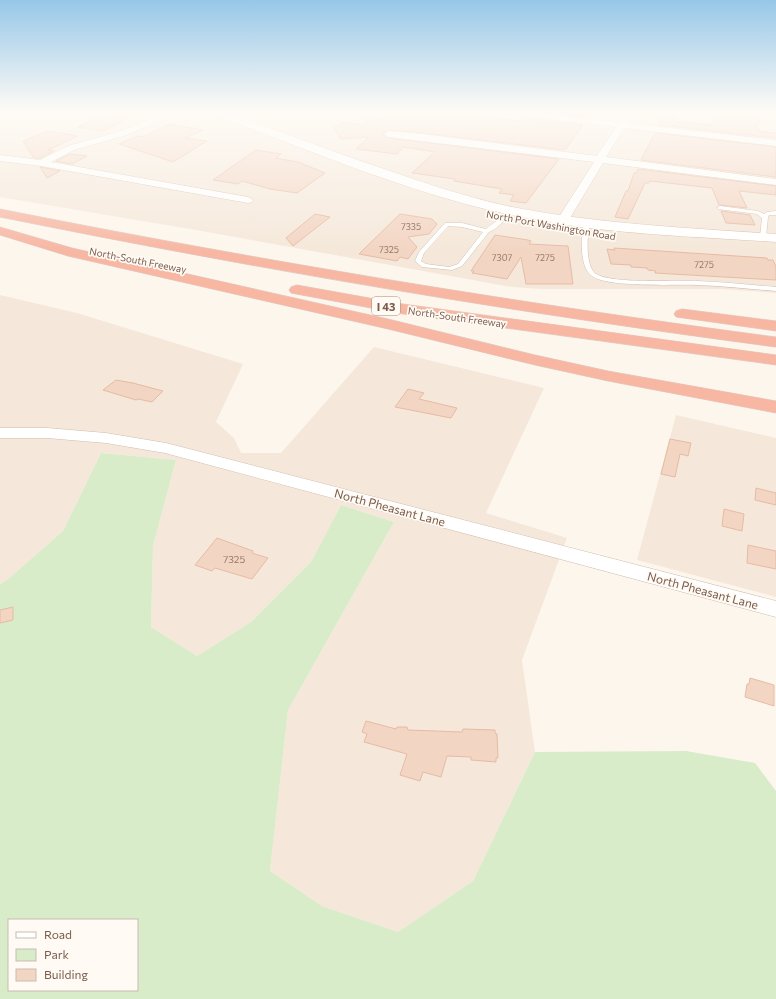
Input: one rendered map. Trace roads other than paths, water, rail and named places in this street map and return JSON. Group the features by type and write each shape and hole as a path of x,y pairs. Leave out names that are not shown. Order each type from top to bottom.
{"highway":[{"path":"1,213 132,231 477,287 572,300"},
{"name":"North-South Freeway","path":"1,213 144,242 360,280 599,317 776,342"},
{"path":"0,231 68,252 388,324 535,360 608,376 776,408"},
{"name":"North-South Freeway","path":"0,231 106,254 402,309 776,360"},
{"path":"665,312 776,326"},
{"path":"746,322 776,322"}],"main road":[{"name":"North Port Washington Road","path":"341,159 508,215 664,241 714,239 770,242"}],"street":[{"path":"5,159 41,163 248,200"},
{"path":"41,163 50,159"},
{"path":"582,159 776,182"},
{"path":"560,224 600,161"},
{"name":"North Pheasant Lane","path":"0,433 47,433 106,438 166,448 776,609"}],"lane":[{"path":"720,208 758,213 765,217 770,242"},
{"path":"765,217 767,214 776,213"},
{"path":"487,231 462,225 447,224 421,253 418,261 424,266 450,269 460,265 487,231 508,215"},
{"path":"585,228 587,263 591,273 596,276 615,281 698,283 776,289"}]}
